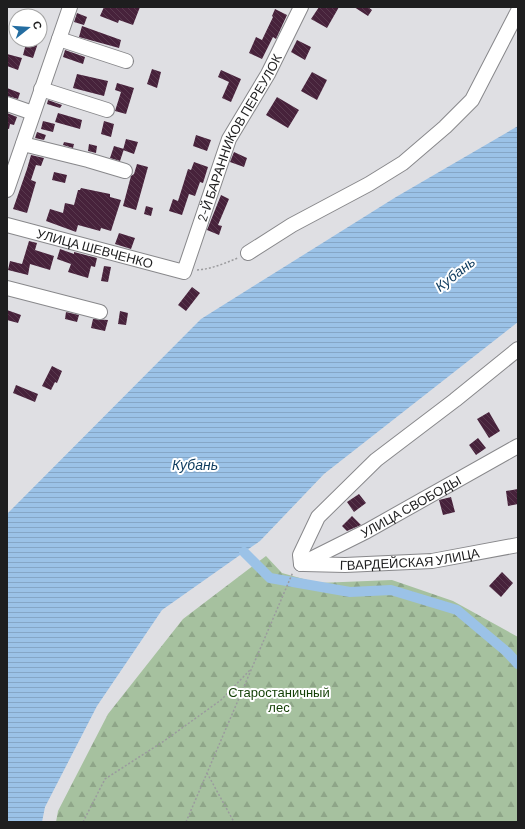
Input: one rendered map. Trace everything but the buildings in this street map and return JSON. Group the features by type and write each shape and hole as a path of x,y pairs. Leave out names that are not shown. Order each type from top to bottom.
{"street":[{"path":"7,190 70,7"},
{"name":"2-Й БАРАННИКОВ ПЕРЕУЛОК","path":"185,269 229,139 268,74 301,7"},
{"path":"248,253 292,225 369,184 403,163 445,128 472,100 518,11"},
{"path":"59,39 126,61"},
{"path":"41,90 107,110"},
{"path":"7,104 34,113"},
{"path":"23,144 125,171"},
{"name":"УЛИЦА ШЕВЧЕНКО","path":"7,225 185,269"},
{"path":"7,288 100,312"},
{"path":"300,559 318,517 376,460 456,400 518,349"},
{"name":"УЛИЦА СВОБОДЫ","path":"300,559 367,531 518,446"},
{"name":"ГВАРДЕЙСКАЯ УЛИЦА","path":"300,559 345,565 432,561 516,548"}],"path":[{"path":"185,269 205,269 221,265 248,253"},
{"path":"186,822 300,559"},
{"path":"84,822 105,779 164,741 221,700 251,670"},
{"path":"207,773 234,822"}],"green space":[{"name":"Старостаничный лес","path":"266,556 282,573 318,583 392,580 453,601 518,637 518,822 56,822 58,811 108,714 183,619"}],"water":[{"name":"Кубань","path":"518,126 518,322 324,474 260,541 162,610 97,706 45,807 42,822 7,822 7,514 201,319 396,197"}],"waterway":[{"path":"244,552 270,578 350,592 391,590 457,610 507,652 518,664"}]}
